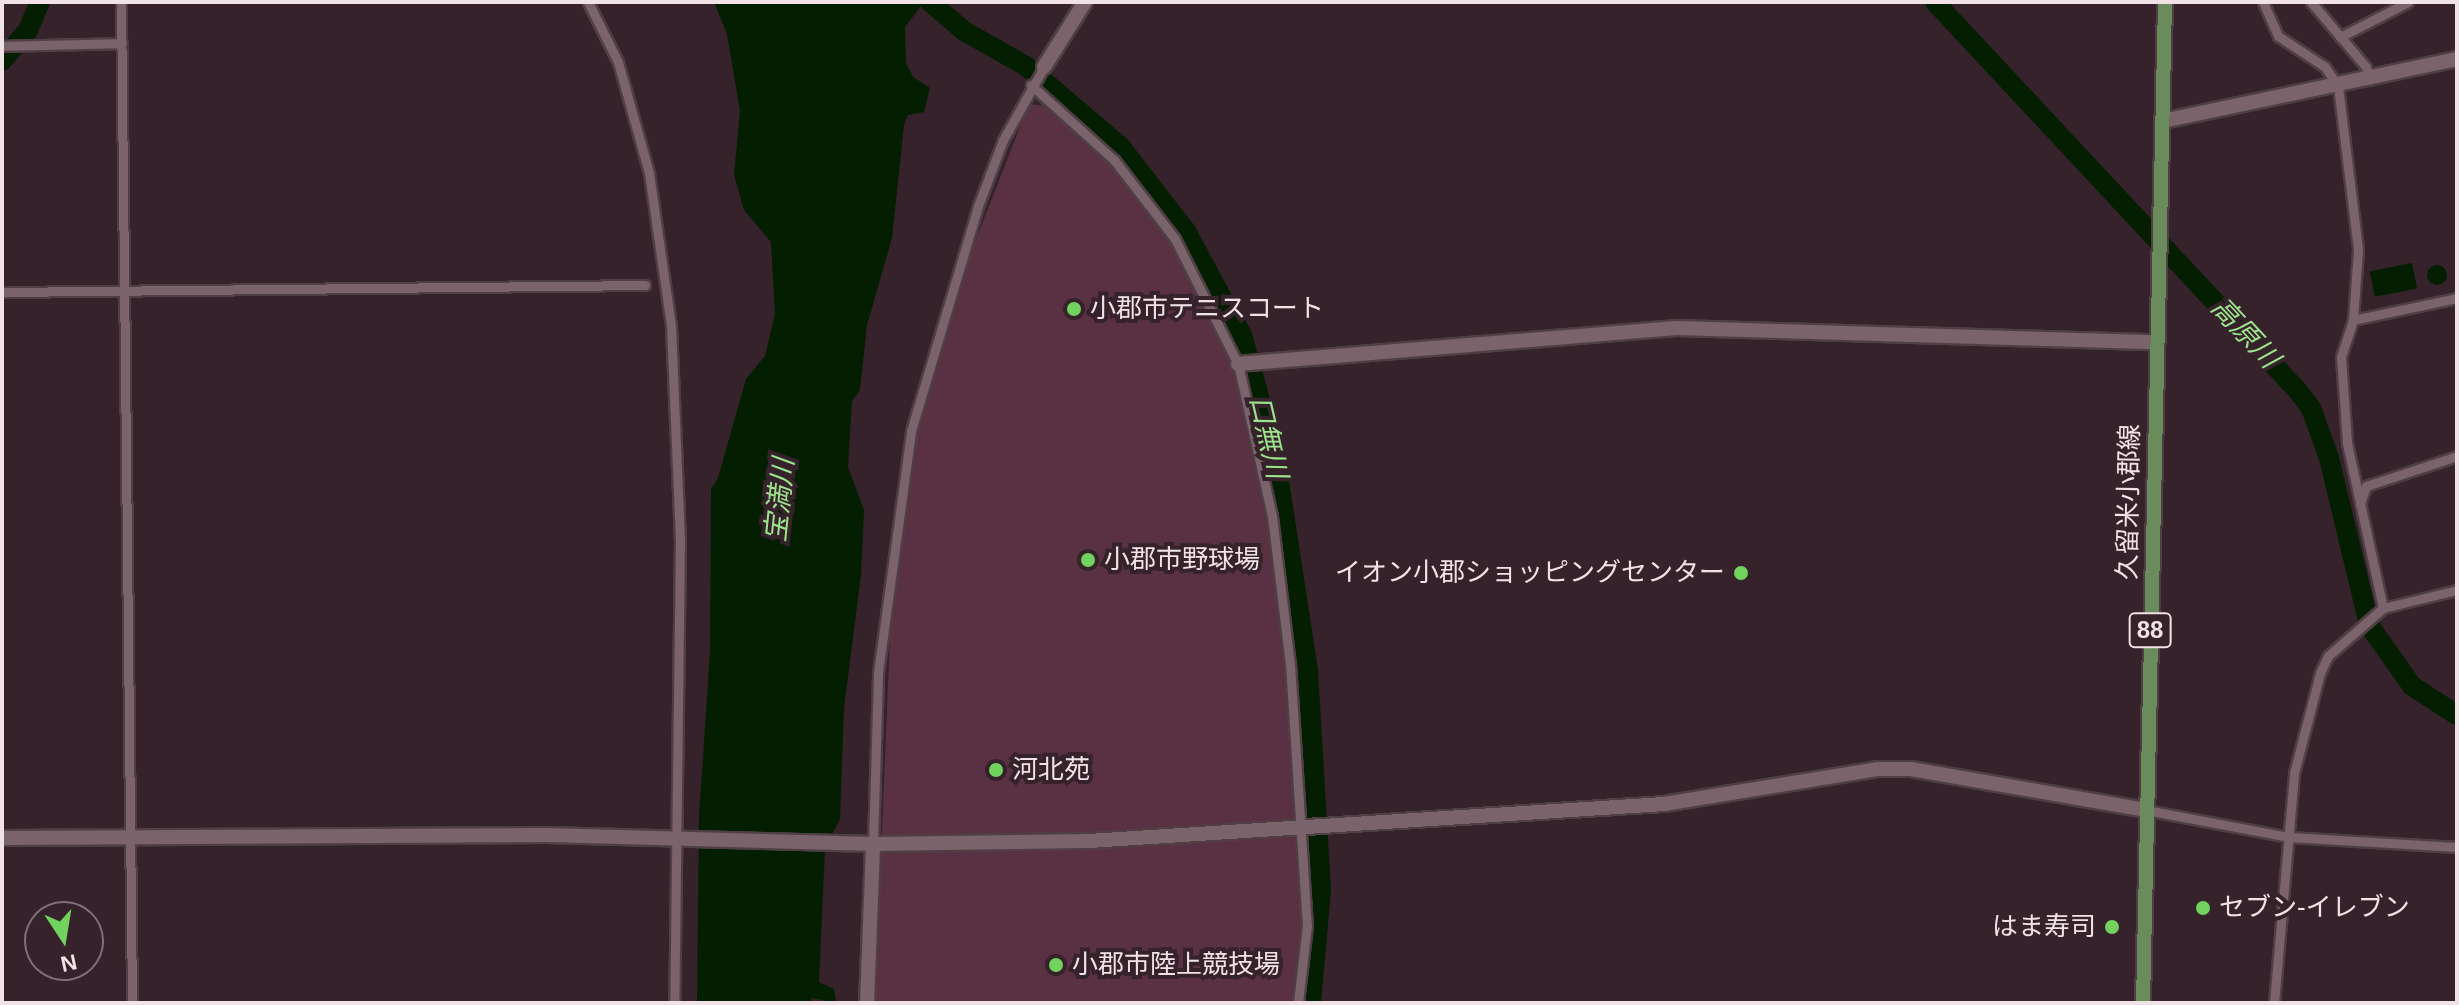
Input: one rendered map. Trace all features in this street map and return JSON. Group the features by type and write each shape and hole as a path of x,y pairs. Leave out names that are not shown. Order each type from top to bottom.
{"main road":[{"name":"久留米小郡線","path":"2143,1003 2165,2"}],"street":[{"path":"121,2 132,1003"},
{"path":"588,2 618,62 649,173 671,326 679,480 678,836 674,1003"},
{"path":"867,1003 866,844 878,673 902,470 970,230 1003,140 1031,85 1085,2"},
{"path":"2263,2 2278,36 2325,67 2338,86 2358,250 2353,320 2341,357 2349,462 2381,609"},
{"path":"2311,2 2370,79"},
{"path":"2340,37 2408,2"},
{"path":"2,46 122,43"},
{"path":"2163,121 2457,59"},
{"path":"1031,85 1115,161 1175,239 1238,364 1272,516 1304,828 1307,925 1298,1003"},
{"path":"2,292 645,285"},
{"path":"2353,320 2457,298"},
{"path":"1238,364 1676,328 2156,342"},
{"path":"2360,504 2366,486 2457,456"},
{"path":"2274,1003 2294,773 2320,673 2328,656 2381,609 2457,590"},
{"path":"2,838 678,836 866,844 1089,841 1664,804 1877,769 1944,771 2289,837 2457,847"}],"shaded area":[{"path":"1029,104 1046,106 1112,164 1174,245 1239,382 1265,492 1289,665 1303,914 1293,1003 875,1003 890,637 913,446 953,298"}],"water":[{"name":"宝満川","path":"714,2 924,2 905,27 906,63 913,77 930,88 924,112 908,115 904,125 892,238 867,325 860,390 852,401 848,467 864,510 861,575 844,708 840,819 825,849 819,982 834,989 836,1003 812,998 810,1003 697,1003 699,817 710,653 711,489 718,478 746,379 765,356 775,314 771,242 744,210 734,175 740,111 727,34"},
{"path":"2412,263 2417,289 2375,297 2370,271"},
{"path":"2437,265 2444,268 2447,275 2444,282 2437,285 2430,282 2427,275 2430,268"}],"waterway":[{"path":"2,61 28,30 40,2"},
{"name":"口無川","path":"930,2 964,31 1026,66 1120,146 1186,231 1242,335 1275,455 1308,671 1321,890 1311,1003"},
{"name":"高原川","path":"1935,2 2311,408 2329,458 2369,625 2412,686 2457,715"}],"place":[{"name":"小郡市テニスコート","path":"1074,309"},
{"name":"小郡市野球場","path":"1088,560"},
{"name":"イオン小郡ショッピングセンター","path":"1741,573"},
{"name":"河北苑","path":"996,770"},
{"name":"セブン-イレブン","path":"2203,908"},
{"name":"はま寿司","path":"2112,927"},
{"name":"小郡市陸上競技場","path":"1056,965"}]}
